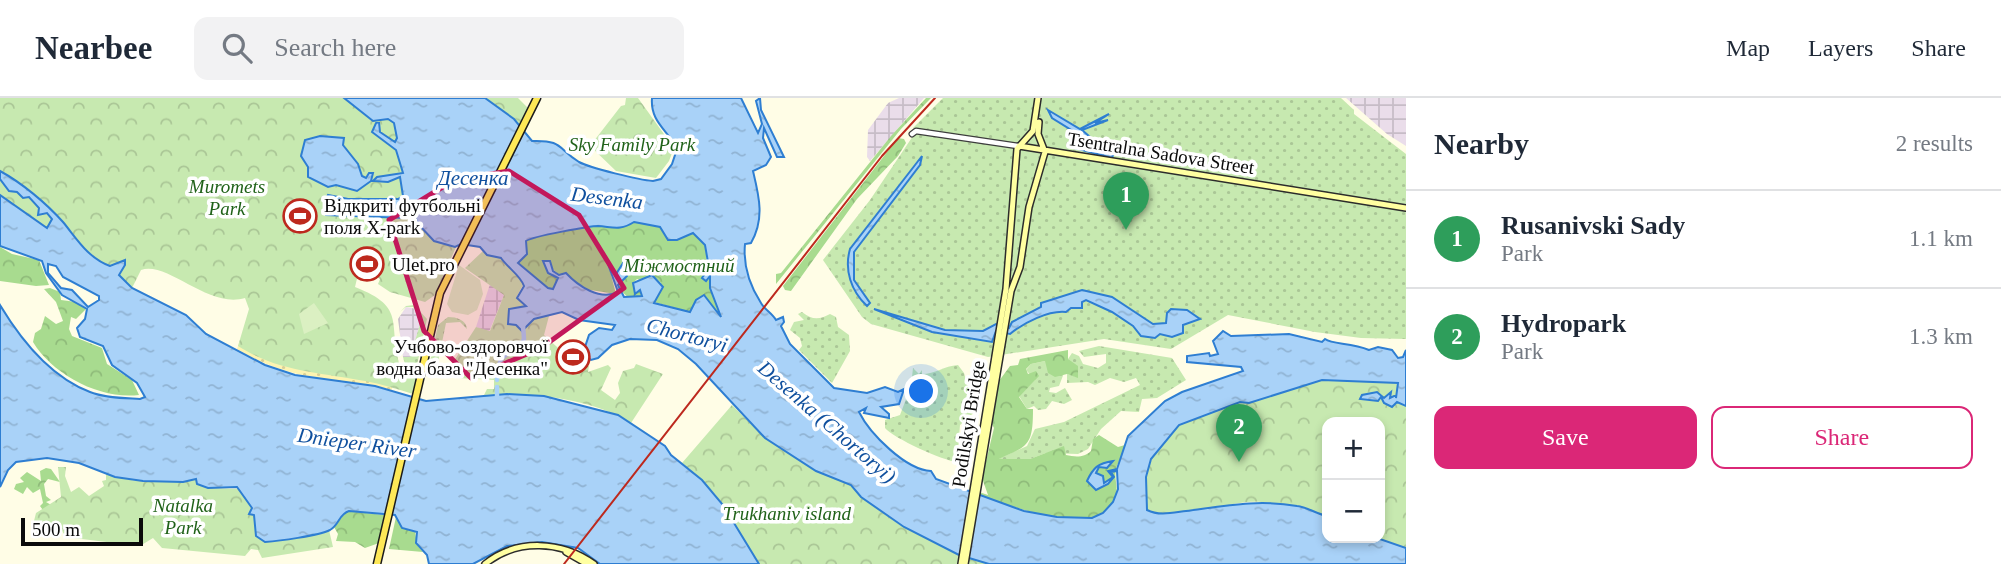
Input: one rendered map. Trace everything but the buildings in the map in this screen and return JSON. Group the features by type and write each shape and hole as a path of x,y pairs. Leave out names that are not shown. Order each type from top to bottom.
{"main road":[{"path":"1009,290 1006,264 1015,205 1018,146 1028,138 1035,126 1040,98"},
{"path":"1009,290 1020,267 1030,207 1045,150 1038,134 1040,98"},
{"path":"380,561 423,369 443,295 455,265 538,99"},
{"path":"1028,138 1040,141"},
{"name":"Tsentralna Sadova Street","path":"1018,146 1406,208"},
{"name":"Podilskyi Bridge","path":"963,564 1009,290"},
{"path":"487,564 511,549 542,546 572,551 594,564"},
{"path":"487,564 506,554 530,550 554,550 575,556 585,564"}],"street":[{"name":"Tsentralna Sadova Street","path":"912,134 916,131 1018,146"}],"highlighted area":[{"path":"509,171 579,215 624,288 541,348 471,378 424,331 389,220 454,180"}],"shaded area":[{"path":"899,98 924,98 870,161 867,157 868,130 888,103"},
{"path":"1346,98 1406,98 1406,146 1387,134"},
{"path":"490,284 504,295 489,332 476,327"},
{"path":"406,307 417,309 422,318 410,358 403,357 398,319"}],"green space":[{"name":"Muromets Park","path":"0,98 353,98 395,117 414,212 430,236 441,243 456,247 435,295 425,302 390,292 378,284 380,279 360,266 355,287 383,302 389,310 393,319 401,369 417,379 413,394 371,382 284,366 253,355 238,346 249,309 245,298 231,300 217,297 152,269 141,270 132,288 119,275 125,265 123,260 116,265 104,263 93,257 75,238 55,233 26,216 0,195"},
{"path":"485,98 518,98 528,108 518,127 514,119"},
{"name":"Sky Family Park","path":"626,98 638,98 674,148 669,161 656,178 616,171 590,146 621,106 625,105"},
{"path":"926,98 931,98 901,129 776,284 776,274 781,273 891,136"},
{"path":"943,98 1341,98 1354,110 1354,114 1406,154 1406,339 1361,338 1315,332 1228,315 1171,349 1104,339 988,357 871,324 862,317 823,260 870,200 917,130 913,128"},
{"path":"898,138 904,139 906,143 898,156 857,199 791,291 785,290 783,286"},
{"name":"Міжмостний","path":"634,222 660,227 668,240 677,240 693,233 705,245 710,288 721,317 702,297 696,300 690,312 654,302 661,283 652,275 643,281 637,279 633,283 635,294 640,289 642,296 630,299 620,290 618,274 610,271 616,294 584,289 559,275 544,261 548,273 558,278 553,289 548,288 518,263 527,254 526,240 532,237 592,226 619,228"},
{"path":"0,247 12,254 39,260 49,285 0,281"},
{"path":"483,251 487,255 501,258 524,283 517,296 526,306 508,311 509,325 516,325 520,330 534,319 549,316 544,335 569,358 589,366 588,372 608,365 611,368 601,390 615,400 620,393 618,383 623,371 634,368 636,364 663,374 631,423 597,407 560,398 484,395 487,389 494,389 494,380 458,378 452,364 476,327 490,331 504,295 465,268"},
{"path":"459,265 480,280 483,294 477,310 468,315 452,312 447,304"},
{"path":"44,289 60,292 61,300 76,302 86,309 76,319 71,317 69,329 72,336 102,348 107,364 132,380 139,395 93,389 65,374 41,354 33,342 45,316 56,324 63,321 56,302"},
{"path":"314,303 328,323 304,334 299,314"},
{"path":"414,305 427,319 415,374 406,368 403,357 410,357 422,318 413,307 406,307 400,312 406,306"},
{"path":"802,312 816,318 830,314 836,317 838,327 849,335 850,351 832,383 799,350 802,346 800,338 790,330 794,322 804,320 798,314"},
{"path":"448,317 461,320 467,329 460,322 446,323 436,372 440,374 427,376 438,325"},
{"path":"1099,346 1172,358 1186,380 1157,398 1142,399 1139,412 1121,411 1101,429 1088,449 1078,454 1046,453 1030,459 998,459 1027,446 1035,429 1064,422 1140,385 1136,378 1124,382 1110,378 1095,385 1088,382 1067,383 1067,374 1077,377 1068,359 1072,353 1079,356 1083,364 1098,368 1106,363 1106,354 1084,357 1079,351"},
{"path":"1068,350 1068,359 1078,366 1078,378 1067,374 1055,377 1048,373 1045,361 1031,364 1026,369 1028,374 1036,371 1039,376 1019,397 1027,409 1033,409 1030,438 1023,447 999,459 1030,459 1064,446 1066,455 1082,456 1091,451 1093,439 1099,435 1118,447 1125,445 1116,469 1117,490 1111,505 1100,514 1085,519 1068,519 979,496 979,492 988,495 982,478 994,428 992,424 999,381 1010,366 1018,365 1020,359"},
{"path":"1045,361 1064,373 1059,386 1050,388 1049,392 1056,393 1065,388 1072,400 1064,404 1052,401 1046,409 1038,410 1034,406 1027,409 1019,396 1035,380 1026,370 1031,364"},
{"path":"958,365 964,373 972,400 981,400 980,407 960,425 957,462 898,437 885,428 885,420 900,415 911,386 913,368 919,374 922,370 922,374"},
{"path":"1322,380 1375,380 1400,386 1398,397 1384,398 1384,403 1397,402 1406,406 1406,548 1385,541 1385,417 1322,417 1322,515 1258,502 1168,514 1147,510 1147,474 1156,450 1170,431 1209,412 1240,402 1249,403"},
{"name":"Trukhaniv island","path":"732,405 765,438 816,471 851,485 861,497 900,525 959,555 989,564 759,564 715,494 682,463"},
{"name":"Natalka Park","path":"58,467 66,467 65,476 71,492 79,487 89,496 104,486 102,481 106,480 106,472 129,480 156,482 207,476 196,484 208,488 240,489 252,508 249,514 254,515 256,536 271,541 329,530 333,547 262,558 258,550 251,549 245,556 162,548 153,538 140,546 65,537 61,528 57,536 31,533 36,513 61,497"},
{"path":"51,469 60,482 48,479 44,484 46,496 51,500 46,502 53,506 45,513 40,506 43,503 40,489 33,493 27,487 23,494 14,489 16,484 24,482 20,478 27,472 41,481 40,471"},
{"path":"347,511 384,515 379,543 365,548 355,542 336,541 338,534 334,527"},
{"path":"396,517 402,528 415,531 417,545 423,552 389,549"}],"sand":[{"path":"239,343 331,372 392,386 392,390 278,368 237,349"}],"water":[{"name":"Десенка","path":"344,98 485,98 514,119 532,141 555,144 579,162 593,167 653,181 661,179 672,164 677,149 657,120 652,98 741,98 758,133 762,124 756,101 760,98 761,110 784,157 777,157 764,128 763,138 771,157 766,165 753,171 759,198 759,216 751,243 745,244 748,275 761,303 776,320 783,317 781,326 790,344 834,388 867,393 885,387 898,392 904,389 899,404 881,407 889,414 889,418 864,413 866,408 859,412 871,430 900,458 931,471 936,479 1024,511 1057,517 1092,518 1103,513 1113,502 1118,489 1117,471 1111,472 1114,477 1108,484 1096,490 1087,481 1094,469 1113,461 1107,468 1099,467 1096,473 1103,476 1104,483 1113,477 1108,471 1117,469 1128,436 1165,401 1182,392 1243,371 1241,367 1187,362 1187,356 1218,354 1213,341 1223,331 1231,336 1289,334 1322,342 1325,339 1369,350 1378,347 1392,350 1398,358 1403,357 1406,350 1406,406 1397,402 1392,407 1384,403 1381,397 1378,401 1360,399 1362,395 1377,392 1384,398 1391,392 1390,398 1396,395 1396,398 1398,383 1322,380 1249,403 1240,402 1179,425 1151,459 1146,477 1147,510 1152,512 1170,513 1255,503 1301,507 1322,514 1322,543 1385,543 1385,541 1406,548 1406,564 989,564 959,555 904,527 861,497 851,485 816,471 765,438 696,364 678,349 657,340 630,339 612,345 598,358 591,360 583,353 589,335 599,328 612,330 615,325 579,320 562,312 534,319 522,331 516,325 508,324 509,309 526,306 517,298 524,286 520,279 501,258 487,255 480,247 461,244 455,247 434,241 419,225 409,205 404,205 405,218 326,215 324,204 328,195 348,199 398,199 403,196 400,177 388,182 373,181 377,177 403,173 396,150 372,132 379,122 380,132 395,142 397,138 394,123 388,119 373,121","holes":["634,222 660,227 668,240 677,240 693,233 705,245 709,268 702,278 706,281 710,276 710,288 721,317 704,295 696,300 690,312 654,303 663,287 652,275 633,283 635,294 640,290 642,296 624,297 618,285 627,276 623,263 616,274 608,264 618,292 604,295 583,287 566,273 559,275 553,271 550,261 543,261 548,273 558,278 553,289 548,288 518,263 527,254 526,241 593,226 612,228"]},
{"path":"1048,110 1080,129 1109,114 1095,123 1108,120 1082,130 1090,137 1090,143 1113,155 1112,158 1075,148 1079,140 1076,133 1052,118"},
{"path":"320,136 344,138 343,145 358,164 362,176 366,178 369,173 373,173 371,181 357,191 336,185 328,187 308,177 308,167 301,156 305,140"},
{"path":"922,156 920,165 854,252 854,280 870,303 867,306 850,280 850,249"},
{"name":"Dnieper River","path":"0,171 33,194 102,263 110,266 125,260 119,275 132,288 186,315 206,334 265,365 295,375 375,386 426,401 507,394 544,396 618,415 665,446 671,455 702,480 723,505 759,564 600,564 578,548 542,542 507,546 473,564 429,564 427,555 416,543 417,532 402,528 395,515 349,511 330,530 265,542 256,536 254,515 249,514 252,508 237,487 208,488 197,484 196,479 183,482 115,477 79,463 47,458 16,462 8,470 0,487 0,305 27,344 62,377 90,392 102,395 140,399 145,397 137,383 112,365 103,346 80,337 77,328 85,319 87,309 62,295 46,273 42,261 0,246 0,195 47,228 52,219 47,213 38,215 39,208 29,197 23,198 17,192 9,191 0,179","holes":["48,264 56,266 63,277 99,296 99,300 88,307 72,290 61,288 48,273"]},
{"path":"1082,290 1112,297 1153,324 1166,323 1167,313 1171,309 1187,310 1200,319 1183,325 1183,333 1172,337 1160,334 1155,338 1141,336 1133,326 1112,312 1086,300 1082,302 1082,308 1044,315 1010,334 996,331 992,342 932,332 874,309 945,330 983,331 996,324 1009,328 1012,322 1041,307 1041,303"}],"waterway":[{"name":"Chortoryi","path":"497,380 502,358 520,347 524,339 523,325"},
{"name":"Chortoryi","path":"497,387 497,398"}],"railway":[{"path":"564,564 882,156 935,98"}],"place":[{"name":"Відкриті футбольні поля X-park","path":"300,216"},
{"name":"Rusanivski Sady","path":"1126,230"},
{"name":"Ulet.pro","path":"367,264"},
{"name":"Учбово-оздоровчої водна база \"Десенка\"","path":"573,357"},
{"name":"Hydropark","path":"1239,462"}],"water label":[{"name":"Desenka","path":"607,198"},
{"name":"Desenka (Chortoryi)","path":"827,422"}]}
